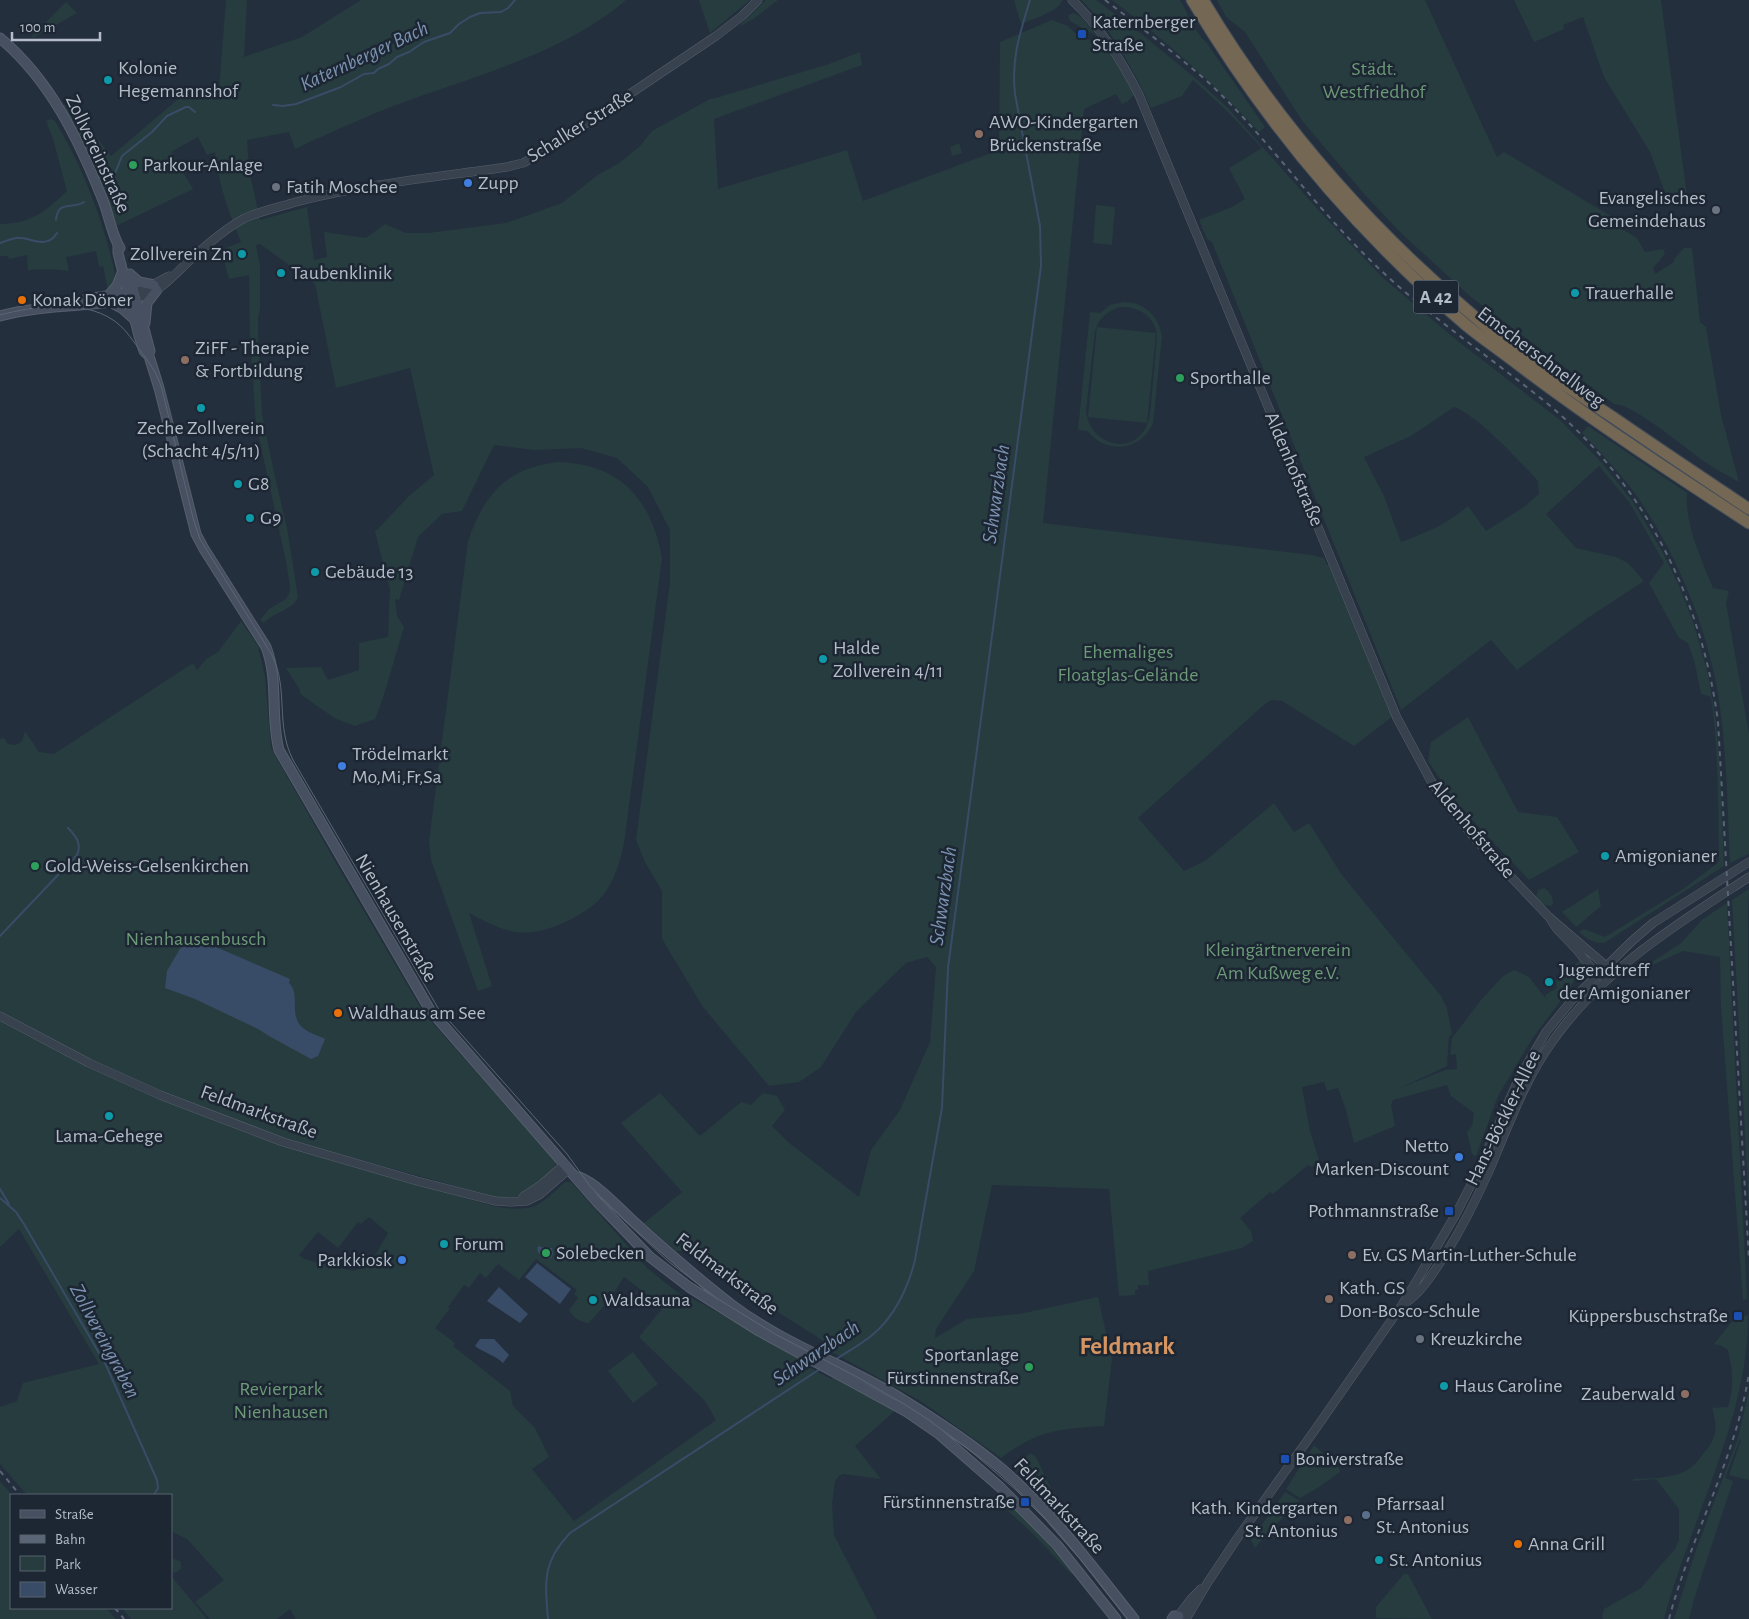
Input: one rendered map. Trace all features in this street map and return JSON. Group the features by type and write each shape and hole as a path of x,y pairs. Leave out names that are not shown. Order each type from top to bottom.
{"highway":[{"name":"Emscherschnellweg","path":"1192,0 1257,100 1286,138 1343,206 1398,262 1467,325 1549,388 1599,424 1749,523"},
{"name":"Emscherschnellweg","path":"1203,0 1260,87 1293,132 1324,170 1405,255 1476,319 1558,381 1749,509"}],"main road":[{"name":"Zollvereinstraße","path":"0,38 32,68 60,107 96,183 118,245 132,296"},
{"path":"110,299 126,272 139,282 155,288 147,303 145,333"},
{"path":"0,316 69,304 84,305 132,296"},
{"path":"132,296 134,320 144,351 149,356"},
{"path":"132,296 150,350 149,356"},
{"path":"110,299 134,320"},
{"name":"Nienhausenstraße","path":"149,356 199,540 266,647 274,677 275,731 279,750 284,760 430,1010 567,1166"},
{"name":"Feldmarkstraße","path":"567,1166 597,1202 650,1257 689,1288 759,1331 896,1395 928,1415 1001,1469 1069,1537 1134,1619"},
{"name":"Feldmarkstraße","path":"576,1176 588,1182 604,1195 670,1254 734,1306 820,1360"},
{"name":"Feldmarkstraße","path":"834,1367 921,1421 949,1442 985,1474 1058,1545 1116,1619"}],"street":[{"name":"Schalker Straße","path":"132,296 169,281 230,227 248,217 336,192 502,168 523,163 553,146 716,36 742,16 758,0"},
{"name":"Aldenhofstraße","path":"1072,0 1112,46 1139,95 1410,746 1431,781 1457,817 1549,916 1606,966"},
{"name":"Hans-Böckler-Allee","path":"1178,1618 1191,1599 1208,1582 1402,1305 1456,1214 1478,1172 1519,1078 1546,1032 1572,1000 1652,923 1749,862"},
{"name":"Hans-Böckler-Allee","path":"1402,1305 1413,1297 1428,1280 1464,1222 1532,1075 1552,1042 1575,1012 1608,977 1644,948 1749,877"},
{"name":"Aldenhofstraße","path":"1549,916 1556,929 1577,950 1597,975"},
{"path":"1597,975 1608,977 1606,966"},
{"name":"Feldmarkstraße","path":"0,1016 72,1054 160,1095 283,1142 417,1181 495,1201 527,1201 539,1195 567,1166"},
{"path":"1420,1275 1428,1280"}],"green space":[{"path":"226,0 247,0 244,57 302,37 361,0 626,0 604,17 555,45 501,68 373,114 295,149 289,132 247,140 249,169 260,220 307,207 314,260 327,257 324,232 366,238 385,224 406,233 428,233 506,223 562,203 599,174 618,164 640,146 652,131 710,99 829,64 860,52 862,65 714,119 718,189 847,150 863,201 999,150 1000,42 1052,20 1068,26 1075,33 1107,49 1121,69 1134,95 1122,104 1116,94 1084,109 1043,523 1324,558 1327,565 1329,565 1392,717 1354,746 1282,701 1272,700 1266,703 1138,818 1184,871 1205,861 1274,803 1294,832 1309,823 1342,875 1441,996 1447,1008 1452,1034 1449,1037 1447,1066 1398,1089 1445,1070 1457,1069 1456,1054 1450,1055 1452,1038 1481,1000 1503,976 1514,970 1529,977 1546,999 1545,995 1557,988 1556,981 1581,959 1581,969 1570,988 1532,1039 1498,1096 1476,1156 1472,1154 1467,1132 1472,1126 1474,1113 1451,1096 1447,1085 1393,1100 1391,1105 1395,1126 1354,1143 1346,1110 1338,1088 1327,1091 1324,1082 1302,1087 1310,1131 1320,1163 1311,1167 1308,1165 1273,1194 1270,1192 1240,1218 1251,1231 1253,1241 1242,1248 1148,1271 1149,1285 1138,1285 1135,1295 1119,1296 1109,1189 992,1185 974,1271 936,1329 935,1338 967,1319 1019,1314 1098,1297 1112,1359 1104,1426 1074,1428 1038,1436 1001,1458 922,1402 832,1352 824,1346 822,1340 762,1302 708,1263 697,1251 676,1251 644,1223 682,1192 621,1123 660,1093 700,1136 741,1102 751,1105 763,1093 777,1096 785,1110 772,1126 788,1142 859,1197 871,1150 900,1110 930,1042 936,967 927,957 906,963 856,1012 821,1067 799,1082 769,1086 703,1007 662,939 662,891 645,862 636,840 670,583 670,530 648,487 617,458 581,448 534,450 494,445 462,511 442,514 418,537 399,600 395,599 397,616 404,627 375,719 355,726 336,719 300,694 300,690 286,668 321,667 328,680 359,670 359,643 388,637 390,589 375,532 409,496 434,475 410,368 336,388 315,284 260,244 256,245 260,266 258,333 262,414 287,528 298,597 295,602 264,623 260,620 269,609 286,599 290,587 256,424 250,338 249,275 229,279 221,250 241,242 225,198 215,152 207,155 198,137 171,152 193,189 114,227 60,107 74,100 94,134 111,156 177,100 197,93 219,91"},
{"path":"699,0 750,0 710,33"},
{"path":"766,0 778,0 752,20 738,27"},
{"path":"1014,0 1062,0 1051,11 1021,24"},
{"path":"1081,0 1096,0 1194,77 1228,108 1321,213 1383,278 1454,338 1560,420 1602,463 1633,502 1663,553 1679,586 1693,622 1708,674 1716,721 1724,866 1604,943 1594,942 1579,932 1584,929 1605,937 1683,889 1719,862 1717,759 1711,697 1701,694 1695,664 1688,643 1679,638 1649,583 1664,563 1630,503 1599,466 1546,514 1576,548 1616,557 1628,563 1644,581 1586,619 1517,670 1491,640 1401,710 1212,242 1207,239 1199,220 1232,207 1245,199 1229,168 1262,148 1226,110 1193,80 1182,96 1151,108 1121,50 1092,11","holes":["1454,407 1487,429 1538,481 1539,494 1524,507 1486,531 1468,506 1436,527 1401,542 1384,496 1364,457 1411,436"]},
{"path":"1112,0 1180,0 1198,32 1265,127 1259,132 1188,63"},
{"name":"Städt. Westfriedhof","path":"1217,0 1425,0 1497,157 1504,152 1609,215 1612,223 1637,238 1645,252 1663,249 1665,254 1653,268 1655,274 1674,262 1674,259 1684,248 1692,248 1700,322 1706,327 1721,415 1739,482 1709,465 1646,419 1633,411 1614,404 1471,297 1402,234 1366,196 1303,122 1245,32 1226,17"},
{"path":"1514,0 1661,0 1688,204 1670,206 1650,152 1604,77 1583,17 1563,25 1564,29 1534,42"},
{"path":"66,2 77,13 33,38 32,36"},
{"path":"1074,13 1081,17 1097,36 1070,21 1068,15"},
{"path":"51,119 55,121 71,150 86,181 98,213 115,275 114,284 108,290 103,266 99,267 96,251 66,257 69,271 49,269 28,270 27,255 9,259 8,256 0,256 0,224 30,219 51,205 67,191 53,139 46,121"},
{"path":"959,143 962,153 952,156 950,147"},
{"path":"1096,205 1115,207 1112,245 1093,243"},
{"path":"1123,302 1144,307 1157,322 1162,336 1153,423 1141,439 1123,447 1104,444 1095,439 1088,431 1078,430 1090,312 1100,313 1110,305","holes":["1120,307 1140,311 1151,319 1157,338 1148,423 1139,437 1121,444 1102,438 1094,431 1088,421 1086,410 1095,331 1101,319 1107,313"]},
{"path":"1097,327 1156,333 1147,423 1088,417"},
{"path":"1588,426 1687,493 1691,530 1713,588 1729,591 1726,603 1749,734 1749,854 1730,863 1722,720 1714,673 1701,627 1684,582 1664,539 1639,499 1612,465 1582,433"},
{"path":"558,462 580,464 599,470 616,478 630,489 641,502 650,518 662,558 624,843 618,867 612,882 603,896 580,914 559,925 526,933 516,932 498,927 469,913 492,986 478,991 431,860 429,841 468,541 474,524 482,510 500,486 511,477 525,470"},
{"path":"241,621 258,646 265,676 271,748 336,863 423,1012 556,1164 543,1180 528,1191 512,1198 499,1198 288,1140 285,1146 505,1208 518,1209 537,1205 565,1182 571,1182 647,1268 681,1295 688,1296 801,1358 806,1366 831,1379 835,1376 896,1410 855,1446 881,1479 843,1474 839,1476 835,1481 832,1504 834,1535 877,1619 296,1619 290,1609 277,1619 210,1619 195,1602 224,1580 187,1539 172,1532 172,1494 26,1494 0,1464 0,1407 17,1401 23,1383 99,1364 19,1229 0,1247 0,739 4,738 8,744 16,745 22,741 25,731 39,752 54,754 193,663 197,670 206,659 218,652","holes":["369,1217 388,1233 369,1266 353,1271 304,1259 299,1255 318,1232 338,1248 358,1222 361,1224","536,1259 577,1290 574,1294 578,1298 569,1310 570,1313 583,1322 589,1323 609,1300 624,1277 649,1296 662,1309 639,1337 705,1401 716,1420 574,1521 532,1469 549,1457 535,1428 513,1406 510,1391 453,1346 455,1343 435,1328 464,1285 469,1288 480,1273 486,1278 498,1264 519,1280"]},
{"path":"1468,717 1518,812 1557,817 1579,852 1529,880 1461,808 1428,761 1431,742"},
{"path":"1544,888 1551,896 1552,906 1543,905 1536,897 1538,890"},
{"path":"1598,889 1601,906 1576,927 1562,912"},
{"path":"1749,889 1748,911 1749,1208 1732,900"},
{"path":"1727,903 1747,1299 1743,1300 1721,1006 1720,957 1683,951 1637,972 1681,943 1703,919"},
{"path":"1748,1315 1746,1353 1739,1392 1729,1430 1688,1544 1664,1619 1604,1619 1602,1617 1604,1609 1641,1588 1675,1549 1679,1539 1679,1509 1656,1479 1633,1481 1633,1479 1672,1476 1680,1473 1693,1466 1708,1448 1715,1432 1712,1408 1728,1407 1732,1386 1732,1372 1728,1350 1714,1344 1734,1319"},
{"path":"633,1352 658,1384 633,1403 608,1371"},
{"path":"1749,1391 1749,1480 1729,1475 1740,1439 1725,1478 1733,1481 1689,1619 1674,1619 1696,1550 1738,1438"},
{"path":"1314,1445 1339,1468 1340,1472 1300,1498 1286,1489"},
{"path":"1031,1453 1036,1457 1065,1518 1062,1519 1059,1513 1012,1466"},
{"path":"0,1481 11,1494 10,1609 107,1609 116,1619 0,1619"},
{"path":"1285,1492 1300,1501 1268,1532 1255,1548 1251,1540"},
{"path":"1001,1495 1043,1537 1073,1573 1072,1575 1031,1532 996,1500"},
{"path":"172,1560 180,1561 181,1566 179,1571 173,1573 172,1566"},
{"path":"1404,1574 1408,1574 1432,1619 1376,1618 1376,1607"},
{"path":"172,1577 207,1619 131,1619 123,1609 172,1609"}],"water":[{"path":"188,935 290,979 289,983 294,993 296,1017 299,1023 305,1030 325,1039 318,1056 311,1059 258,1029 195,999 165,988 167,971"},
{"name":"Solebecken","path":"538,1246 552,1248 553,1254 551,1258 546,1259 540,1255"},
{"path":"537,1263 571,1289 560,1304 525,1277"},
{"path":"499,1287 528,1314 520,1323 487,1301"},
{"path":"480,1339 494,1339 509,1355 503,1363 475,1346"}],"waterway":[{"name":"Katernberger Bach","path":"273,105 296,104 341,87 364,74 374,73 424,42 450,33 470,17 480,13 501,12 508,8 515,0"},
{"name":"Schwarzbach","path":"835,1360 879,1329 887,1320 904,1292 915,1260 942,1108 948,968 1041,266 1040,226 1014,81 1017,46 1030,0"},
{"name":"Katernberger Bach","path":"112,177 122,156 152,132 167,116 186,107 195,112"},
{"name":"Katernberger Bach","path":"56,220 57,214 63,207 84,202"},
{"name":"Katernberger Bach","path":"0,243 16,238 43,242 53,238 57,233"},
{"name":"Zollvereingraben","path":"0,936 77,855 79,847 77,840 68,828"},
{"name":"Zollvereingraben","path":"0,1189 9,1204"},
{"name":"Zollvereingraben","path":"0,1198 16,1212 24,1224 106,1365 157,1480 158,1488 155,1494"},
{"name":"Schwarzbach","path":"548,1619 547,1573 554,1553 570,1533 820,1369"}],"tram line":[{"path":"0,315 28,309 58,306 87,309 101,313 124,329 149,363 162,389 193,518 200,539 272,655 277,668 285,733 293,760 438,1008 567,1154 590,1186 669,1262 718,1299 775,1334 904,1404 973,1453 1016,1490 1045,1519 1080,1559 1127,1619"}],"railway":[{"path":"1105,0 1208,82 1267,144 1342,231 1383,272 1427,311 1543,400 1578,432 1610,466 1638,504 1662,544 1682,586 1698,630 1710,676 1718,722 1749,1260"},
{"path":"1669,1619 1689,1557 1724,1466 1743,1405 1749,1373"},
{"path":"0,1471 19,1494"},
{"path":"116,1609 124,1619"}],"place":[{"name":"Katernberger Straße","path":"1082,34"},
{"name":"Kolonie Hegemannshof","path":"108,80"},
{"name":"AWO-Kindergarten Brückenstraße","path":"979,134"},
{"name":"Parkour-Anlage","path":"133,165"},
{"name":"Zupp","path":"468,183"},
{"name":"Fatih Moschee","path":"276,187"},
{"name":"Evangelisches Gemeindehaus","path":"1716,210"},
{"name":"Zollverein Zn","path":"242,254"},
{"name":"Taubenklinik","path":"281,273"},
{"name":"Trauerhalle","path":"1575,293"},
{"name":"Konak Döner","path":"22,300"},
{"name":"ZiFF - Therapie & Fortbildung","path":"185,360"},
{"name":"Sporthalle","path":"1180,378"},
{"name":"Zeche Zollverein (Schacht 4/5/11)","path":"201,408"},
{"name":"G8","path":"238,484"},
{"name":"G9","path":"250,518"},
{"name":"Gebäude 13","path":"315,572"},
{"name":"Halde Zollverein 4/11","path":"823,659"},
{"name":"Trödelmarkt Mo,Mi,Fr,Sa","path":"342,766"},
{"name":"Amigonianer","path":"1605,856"},
{"name":"Gold-Weiss-Gelsenkirchen","path":"35,866"},
{"name":"Jugendtreff der Amigonianer","path":"1549,982"},
{"name":"Waldhaus am See","path":"338,1013"},
{"name":"Lama-Gehege","path":"109,1116"},
{"name":"Netto Marken-Discount","path":"1459,1157"},
{"name":"Pothmannstraße","path":"1449,1211"},
{"name":"Forum","path":"444,1244"},
{"name":"Solebecken","path":"546,1253"},
{"name":"Ev. GS Martin-Luther-Schule","path":"1352,1255"},
{"name":"Parkkiosk","path":"402,1260"},
{"name":"Kath. GS Don-Bosco-Schule","path":"1329,1299"},
{"name":"Waldsauna","path":"593,1300"},
{"name":"Küppersbuschstraße","path":"1738,1316"},
{"name":"Kreuzkirche","path":"1420,1339"},
{"name":"Sportanlage Fürstinnenstraße","path":"1029,1367"},
{"name":"Haus Caroline","path":"1444,1386"},
{"name":"Zauberwald","path":"1685,1394"},
{"name":"Boniverstraße","path":"1285,1459"},
{"name":"Fürstinnenstraße","path":"1025,1502"},
{"name":"Pfarrsaal St. Antonius","path":"1366,1515"},
{"name":"Kath. Kindergarten St. Antonius","path":"1348,1520"},
{"name":"Anna Grill","path":"1518,1544"},
{"name":"St. Antonius","path":"1379,1560"}],"district":[{"name":"Feldmark","path":"1127,1346"}],"park label":[{"name":"Ehemaliges Floatglas-Gelände","path":"1128,664"},
{"name":"Nienhausenbusch","path":"196,939"},
{"name":"Kleingärtnerverein Am Kußweg e.V.","path":"1278,962"},
{"name":"Revierpark Nienhausen","path":"281,1400"}]}
